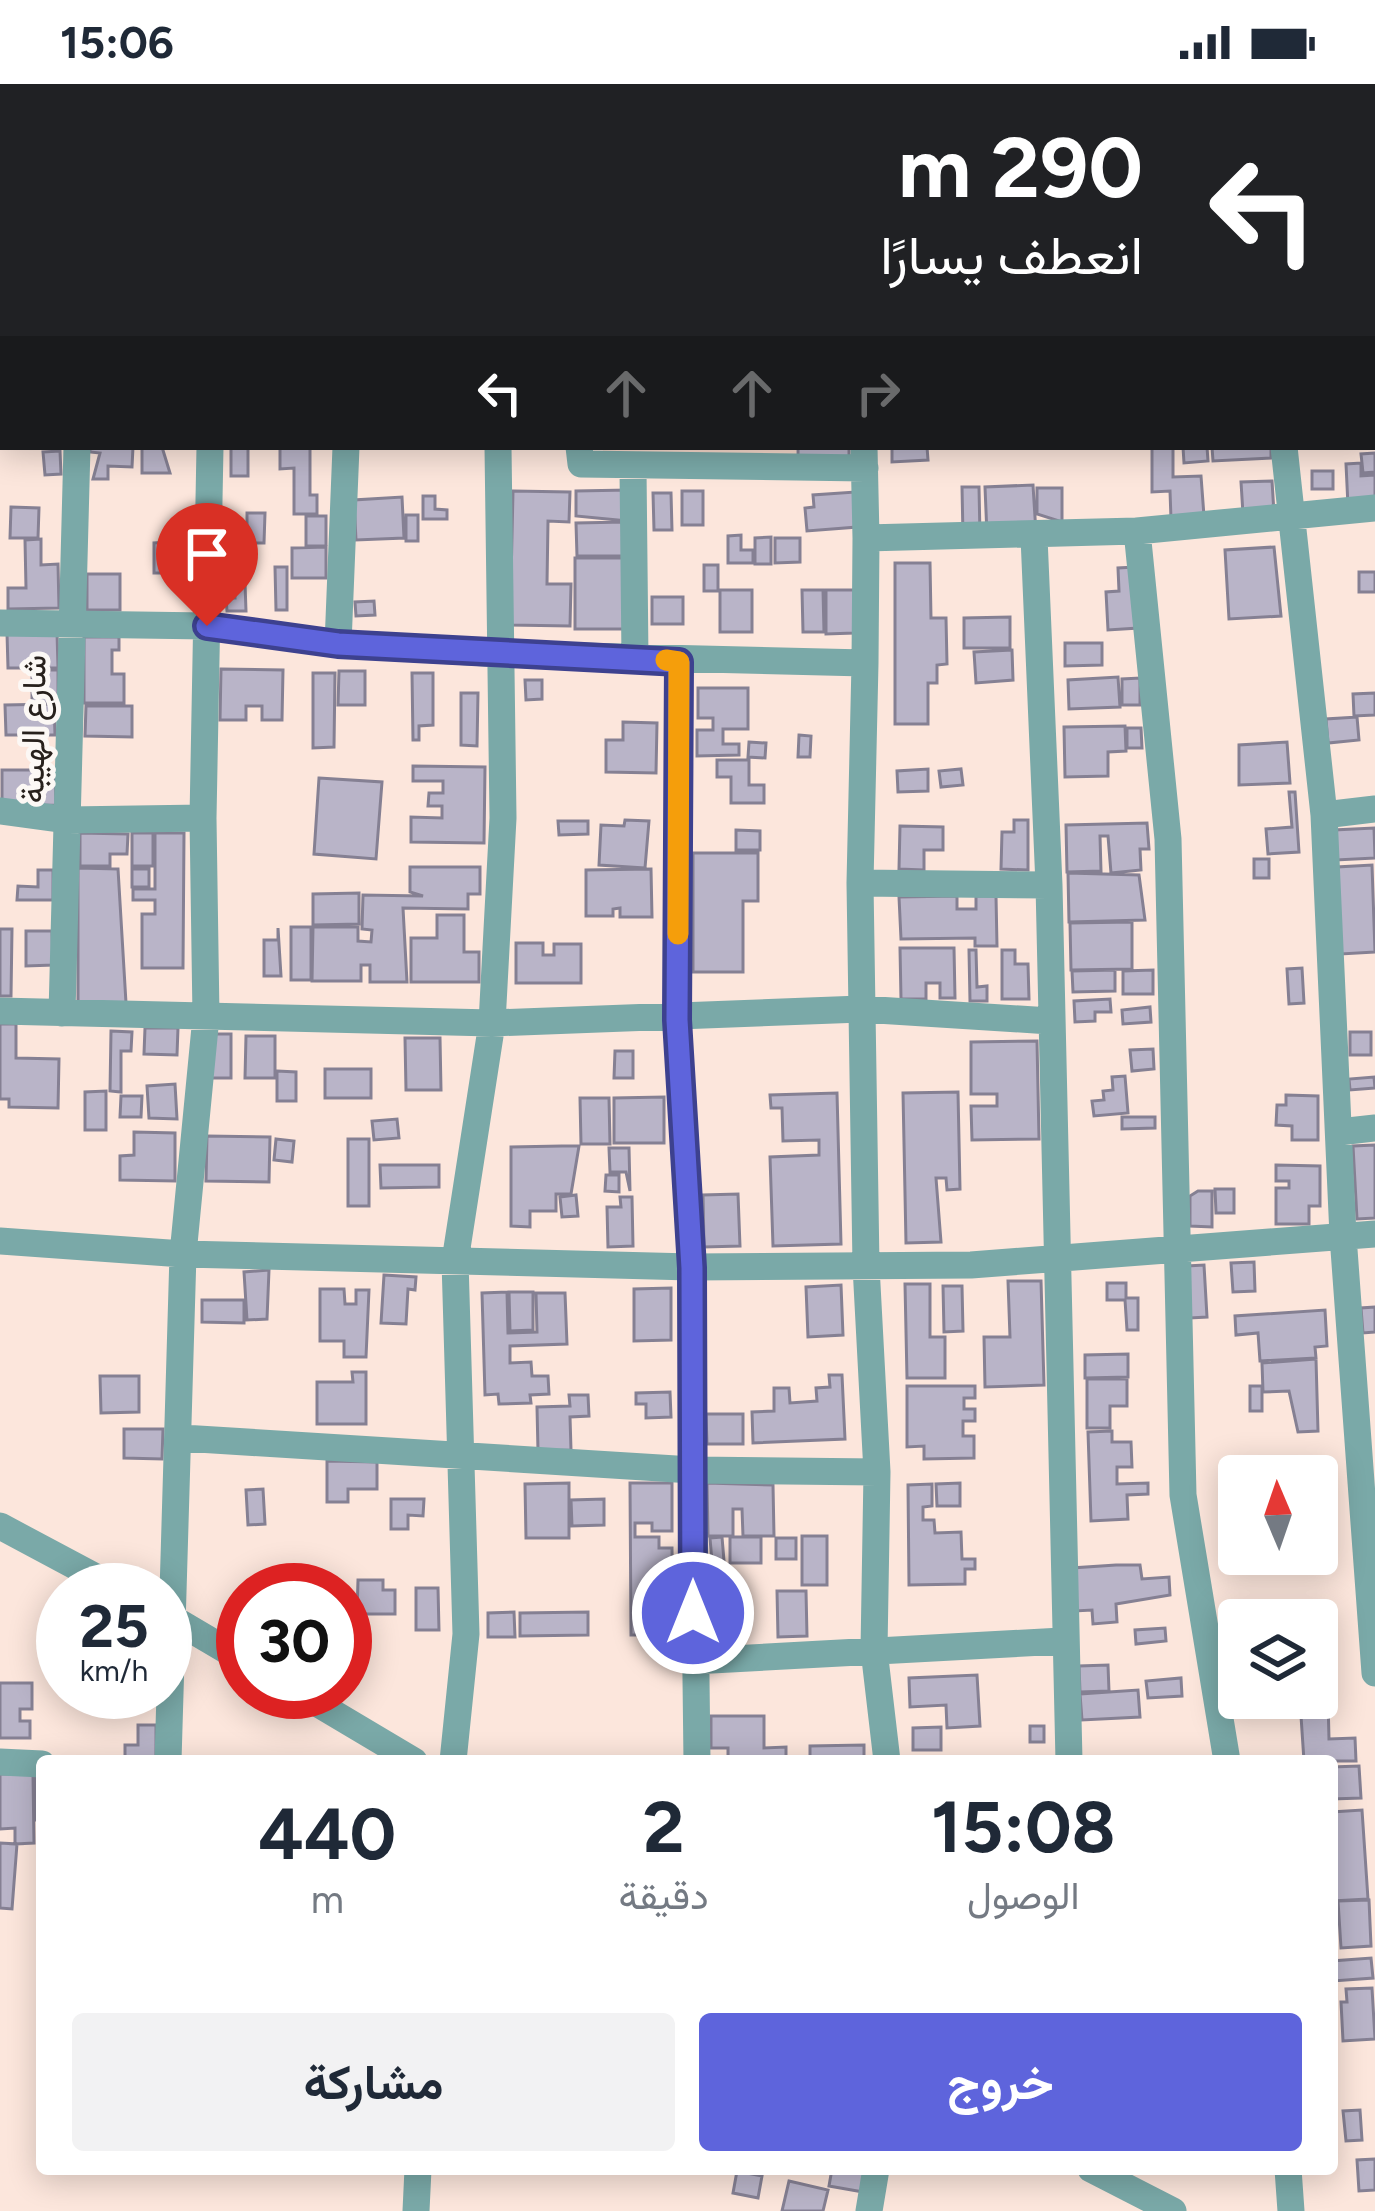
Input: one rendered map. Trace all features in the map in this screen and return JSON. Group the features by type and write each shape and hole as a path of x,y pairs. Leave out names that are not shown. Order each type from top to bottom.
{"street":[{"name":"شارع الهيبة","path":"62,1013 76,450"},
{"path":"173,1563 182,1438 183,1254 206,1017 203,818 210,450"},
{"path":"338,644 346,450"},
{"path":"454,1755 466,1634 455,1261 492,1023 503,818 498,450"},
{"path":"579,450 581,464 633,469 864,458 861,1009 866,1266 877,1472 874,1650 886,1755"},
{"path":"1284,450 1324,814 1343,1236 1372,1580 1375,1673"},
{"path":"633,469 635,658"},
{"path":"866,538 1137,531 1375,508"},
{"path":"1137,531 1168,839 1183,1496 1227,1755"},
{"path":"1034,537 1049,885 1062,1641 1069,1755"},
{"path":"0,622 207,626 338,644 502,654 679,662 865,663"},
{"path":"679,662 677,1020 692,1268 697,1755"},
{"path":"1324,814 1375,809"},
{"path":"0,812 68,820 203,818"},
{"path":"860,884 1049,885"},
{"path":"0,1011 492,1023 677,1020 861,1009 1050,1021"},
{"path":"1339,1132 1375,1128"},
{"path":"0,1241 183,1254 692,1268 1057,1257 1375,1234"},
{"path":"182,1438 692,1470 877,1472"},
{"path":"0,1526 69,1563"},
{"path":"693,1661 1062,1641"},
{"path":"169,1719 169,1755"},
{"path":"343,1719 404,1755"},
{"path":"0,1762 36,1765"},
{"path":"416,2211 418,2175"},
{"path":"869,2211 875,2175"},
{"path":"1103,2175 1164,2209"},
{"path":"1288,2175 1291,2211"}],"shaded area":[{"path":"603,450 796,450 796,467 602,471"}],"building":[{"path":"133,450 132,467 108,466 108,479 93,479 100,453 90,452"},
{"path":"142,450 163,450 170,473 142,473"},
{"path":"231,450 248,450 248,476 231,476"},
{"path":"280,450 310,450 310,495 317,495 317,514 294,514 294,468 280,469"},
{"path":"798,450 849,450 849,466 798,467"},
{"path":"892,450 927,450 928,460 892,462"},
{"path":"1152,450 1173,450 1173,477 1201,476 1204,516 1171,519 1170,491 1152,492"},
{"path":"1183,450 1207,450 1208,461 1184,463"},
{"path":"1212,450 1271,450 1271,458 1213,461"},
{"path":"60,451 61,474 45,475 43,452"},
{"path":"1375,453 1375,472 1363,473 1361,454"},
{"path":"1361,463 1361,476 1375,475 1375,504 1348,506 1346,464"},
{"path":"1312,471 1333,471 1333,489 1312,489"},
{"path":"1272,481 1274,513 1243,514 1241,482"},
{"path":"1033,485 1036,533 987,535 985,487"},
{"path":"962,487 979,487 980,536 963,536"},
{"path":"1037,488 1062,488 1062,522 1037,514"},
{"path":"628,490 628,521 576,516 576,491"},
{"path":"513,491 570,492 569,522 548,521 547,584 571,584 570,626 510,625"},
{"path":"682,491 703,491 703,525 682,525"},
{"path":"855,492 857,527 807,531 805,508 814,507 813,495"},
{"path":"653,493 671,493 672,530 654,530"},
{"path":"423,496 435,496 435,509 447,510 447,519 423,519"},
{"path":"402,497 404,538 356,540 354,500"},
{"path":"11,507 39,508 38,538 10,538"},
{"path":"247,513 265,513 264,543 247,543"},
{"path":"406,515 418,515 418,541 406,541"},
{"path":"306,516 326,516 326,546 306,546"},
{"path":"173,520 187,520 187,537 173,537"},
{"path":"625,522 626,556 577,556 576,523"},
{"path":"741,535 741,550 753,550 753,563 728,563 728,536"},
{"path":"771,537 771,564 755,564 755,538"},
{"path":"775,538 800,538 800,562 775,563"},
{"path":"41,539 41,565 58,564 59,608 8,609 8,588 26,588 25,540"},
{"path":"169,542 169,573 154,573 154,543"},
{"path":"326,547 326,578 292,578 292,548"},
{"path":"1274,547 1281,616 1229,619 1225,550"},
{"path":"575,558 625,558 624,629 575,629"},
{"path":"895,563 930,563 931,618 946,618 947,664 937,665 937,683 928,683 928,724 895,724"},
{"path":"704,565 718,565 718,591 704,591"},
{"path":"275,567 287,567 287,610 276,610"},
{"path":"1135,567 1138,628 1108,630 1106,592 1119,591 1118,568"},
{"path":"1359,572 1375,572 1375,592 1359,592"},
{"path":"87,574 120,574 120,610 87,610"},
{"path":"235,583 245,583 246,611 227,611 226,598 235,598"},
{"path":"720,590 752,590 752,632 720,632"},
{"path":"802,590 823,590 824,632 803,632"},
{"path":"826,590 854,590 854,633 826,634"},
{"path":"652,597 683,597 683,624 652,624"},
{"path":"374,601 375,615 356,616 355,602"},
{"path":"1010,617 1010,648 964,648 964,618"},
{"path":"57,632 58,668 8,668 7,633"},
{"path":"84,637 119,637 119,650 112,650 112,674 124,674 124,703 84,703"},
{"path":"1065,643 1102,643 1102,665 1065,666"},
{"path":"1012,650 1013,680 976,683 974,652"},
{"path":"221,669 283,670 282,720 262,720 262,706 246,706 246,720 220,720"},
{"path":"32,670 58,670 58,703 32,703"},
{"path":"339,671 365,671 365,705 338,705"},
{"path":"313,673 335,673 334,747 313,748"},
{"path":"412,673 433,673 433,725 419,726 419,740 413,740"},
{"path":"1118,677 1120,707 1069,709 1068,680"},
{"path":"1140,678 1140,705 1122,705 1122,679"},
{"path":"525,680 542,680 542,699 526,700"},
{"path":"698,688 748,688 748,729 723,729 723,744 739,744 739,755 697,756 697,730 713,730 713,718 698,718"},
{"path":"461,693 478,693 477,746 461,745"},
{"path":"1375,693 1375,715 1354,716 1353,694"},
{"path":"54,704 55,735 6,735 5,705"},
{"path":"86,706 132,706 132,737 85,736"},
{"path":"1357,717 1359,740 1328,743 1326,719"},
{"path":"623,722 657,723 656,773 606,772 606,740 623,740"},
{"path":"1125,726 1126,751 1108,752 1108,776 1065,777 1064,727"},
{"path":"1127,728 1141,728 1142,748 1127,748"},
{"path":"799,735 811,736 810,757 798,757"},
{"path":"749,742 766,743 765,758 748,757"},
{"path":"1287,742 1290,783 1239,785 1239,745"},
{"path":"717,760 749,760 749,785 764,785 764,803 731,803 731,777 717,777"},
{"path":"413,766 485,767 484,843 411,842 411,817 442,818 442,806 428,806 429,793 443,793 443,781 413,781"},
{"path":"928,769 928,791 898,792 897,771"},
{"path":"961,769 963,785 941,787 939,771"},
{"path":"2,770 55,770 56,805 2,806"},
{"path":"319,778 382,782 376,859 314,854"},
{"path":"1289,792 1295,792 1299,852 1268,854 1266,829 1292,827"},
{"path":"625,820 649,821 645,868 599,865 601,825 624,826"},
{"path":"1014,820 1028,820 1028,870 1001,869 1002,832 1014,832"},
{"path":"558,821 588,821 588,834 559,835"},
{"path":"1147,823 1149,849 1140,849 1141,870 1111,873 1108,836 1100,836 1101,871 1067,872 1066,825"},
{"path":"900,826 943,827 943,850 924,850 924,870 899,869"},
{"path":"1374,828 1375,858 1336,860 1334,830"},
{"path":"736,830 760,831 760,850 736,850"},
{"path":"80,833 128,834 127,854 110,854 110,866 80,866"},
{"path":"132,833 153,833 153,866 132,866"},
{"path":"155,833 184,833 183,968 142,968 142,914 155,914 155,900 133,900 133,889 155,889"},
{"path":"693,853 758,853 758,901 743,901 743,972 693,972"},
{"path":"1254,859 1269,859 1269,878 1254,878"},
{"path":"1372,865 1375,952 1341,954 1337,867"},
{"path":"410,867 480,867 480,894 468,894 468,909 403,908 407,982 370,982 370,965 361,965 361,981 312,981 313,927 358,927 358,941 371,942 372,930 362,929 363,895 423,896 410,892"},
{"path":"78,868 118,869 126,1003 78,1004"},
{"path":"132,869 149,869 149,887 132,887"},
{"path":"651,869 652,917 620,917 620,908 613,909 613,916 586,916 586,870"},
{"path":"38,870 53,870 53,900 17,900 18,886 38,887"},
{"path":"1068,873 1139,875 1145,920 1069,922"},
{"path":"359,893 359,924 313,925 313,894"},
{"path":"957,896 957,909 976,909 976,896 996,896 997,946 975,946 975,938 901,939 899,897"},
{"path":"437,915 464,915 464,952 479,952 479,982 411,982 411,938 437,938"},
{"path":"1132,922 1132,969 1071,970 1070,923"},
{"path":"291,927 311,927 311,980 291,980"},
{"path":"278,928 281,976 264,976 264,940 278,940"},
{"path":"0,929 12,929 11,996 0,996"},
{"path":"26,931 52,931 53,965 26,966"},
{"path":"516,943 543,943 543,955 554,955 554,944 581,944 581,983 516,983"},
{"path":"900,948 954,948 955,998 940,998 940,983 926,983 926,999 901,999"},
{"path":"969,950 976,950 977,987 987,986 987,1001 970,1001"},
{"path":"1002,950 1015,950 1015,964 1028,964 1029,999 1002,999"},
{"path":"1302,968 1304,1003 1289,1004 1287,969"},
{"path":"1115,970 1115,991 1073,992 1072,971"},
{"path":"1153,970 1153,994 1123,994 1123,971"},
{"path":"1110,999 1111,1012 1095,1012 1095,1021 1075,1022 1074,1001"},
{"path":"1150,1007 1151,1022 1123,1024 1122,1010"},
{"path":"0,1024 16,1024 16,1058 59,1059 58,1108 9,1107 9,1099 0,1099"},
{"path":"145,1028 178,1028 177,1055 144,1054"},
{"path":"111,1031 132,1032 131,1051 121,1051 121,1092 110,1091"},
{"path":"1350,1032 1371,1032 1371,1055 1350,1055"},
{"path":"210,1034 231,1034 231,1078 209,1078"},
{"path":"246,1036 275,1036 275,1078 245,1078"},
{"path":"405,1038 440,1038 441,1090 406,1090"},
{"path":"1037,1041 1039,1139 972,1140 971,1106 997,1106 997,1094 971,1094 971,1042"},
{"path":"1153,1049 1154,1069 1132,1071 1130,1050"},
{"path":"615,1051 633,1051 633,1078 614,1078"},
{"path":"325,1069 371,1069 371,1098 325,1098"},
{"path":"277,1071 296,1072 296,1101 277,1101"},
{"path":"1125,1076 1128,1113 1094,1116 1092,1101 1104,1100 1103,1091 1113,1090 1112,1077"},
{"path":"1374,1077 1375,1088 1350,1090 1349,1079"},
{"path":"175,1084 177,1119 149,1118 147,1086"},
{"path":"106,1091 106,1130 85,1130 85,1092"},
{"path":"958,1092 960,1189 947,1190 946,1178 936,1178 941,1242 906,1243 903,1093"},
{"path":"837,1093 841,1244 773,1246 770,1157 819,1155 819,1140 783,1141 782,1108 771,1108 770,1095"},
{"path":"1286,1095 1318,1096 1318,1140 1292,1140 1292,1126 1276,1125 1277,1105 1286,1105"},
{"path":"121,1096 142,1096 141,1117 120,1117"},
{"path":"664,1097 664,1143 614,1143 614,1098"},
{"path":"580,1098 609,1098 610,1144 581,1144"},
{"path":"1122,1117 1155,1117 1155,1128 1122,1129"},
{"path":"397,1119 399,1138 374,1140 372,1121"},
{"path":"134,1132 175,1133 175,1181 120,1180 120,1156 134,1155"},
{"path":"207,1136 270,1137 269,1182 206,1181"},
{"path":"276,1139 294,1141 292,1162 274,1160"},
{"path":"348,1139 369,1139 369,1206 348,1206"},
{"path":"1375,1145 1375,1218 1357,1219 1353,1146"},
{"path":"579,1146 571,1194 556,1194 556,1211 530,1211 530,1227 511,1226 511,1147"},
{"path":"609,1148 629,1148 630,1191 626,1172 610,1172"},
{"path":"380,1165 439,1165 439,1187 381,1188"},
{"path":"1276,1165 1320,1166 1320,1206 1309,1206 1309,1224 1276,1224 1276,1188 1289,1188 1289,1181 1276,1181"},
{"path":"606,1175 619,1175 619,1192 605,1191"},
{"path":"1215,1189 1234,1189 1234,1213 1216,1213"},
{"path":"1212,1191 1212,1227 1190,1226 1190,1196"},
{"path":"738,1194 740,1246 704,1247 703,1195"},
{"path":"576,1195 578,1216 562,1217 560,1197"},
{"path":"620,1197 632,1197 633,1246 608,1247 607,1207 621,1207"},
{"path":"1254,1262 1255,1291 1233,1292 1231,1263"},
{"path":"1204,1265 1207,1317 1190,1318 1187,1266"},
{"path":"269,1270 267,1319 247,1320 244,1272"},
{"path":"384,1275 416,1277 415,1290 408,1289 406,1324 381,1323"},
{"path":"1008,1281 1041,1281 1044,1385 985,1387 984,1337 1010,1337"},
{"path":"1107,1283 1126,1283 1126,1298 1138,1298 1138,1330 1127,1330 1125,1300 1107,1300"},
{"path":"905,1284 930,1284 930,1337 945,1337 945,1378 907,1378"},
{"path":"841,1285 843,1335 808,1337 806,1287"},
{"path":"943,1286 962,1286 963,1331 944,1332"},
{"path":"671,1288 671,1340 634,1341 634,1289"},
{"path":"320,1289 344,1289 345,1304 356,1304 356,1290 369,1290 366,1357 344,1357 344,1341 320,1341"},
{"path":"507,1292 508,1333 537,1332 536,1293 565,1293 567,1344 510,1346 510,1363 531,1362 532,1376 548,1376 549,1394 530,1395 531,1403 499,1404 498,1394 485,1395 482,1293"},
{"path":"509,1292 533,1292 533,1330 510,1331"},
{"path":"202,1300 244,1300 244,1323 202,1322"},
{"path":"1375,1307 1375,1332 1363,1333 1361,1308"},
{"path":"1325,1310 1327,1346 1315,1347 1316,1358 1260,1361 1258,1333 1236,1335 1235,1316"},
{"path":"1128,1354 1128,1377 1085,1378 1085,1355"},
{"path":"1316,1359 1318,1431 1298,1432 1289,1391 1263,1392 1262,1363"},
{"path":"352,1372 366,1372 366,1424 317,1424 317,1382 353,1382"},
{"path":"829,1375 842,1375 845,1439 753,1443 752,1412 774,1411 774,1388 789,1388 790,1403 817,1401 816,1388 830,1387"},
{"path":"100,1376 139,1376 139,1412 101,1413"},
{"path":"1087,1379 1127,1379 1127,1406 1110,1406 1110,1428 1087,1428"},
{"path":"907,1386 975,1386 975,1398 964,1398 964,1409 975,1409 975,1421 963,1421 963,1436 974,1436 974,1458 924,1459 924,1446 907,1447"},
{"path":"1250,1386 1262,1386 1262,1411 1250,1411"},
{"path":"670,1392 671,1417 646,1418 646,1404 636,1404 636,1393"},
{"path":"569,1395 588,1395 589,1416 570,1417 571,1450 538,1451 537,1407 570,1406"},
{"path":"706,1414 743,1414 743,1444 707,1444"},
{"path":"124,1429 163,1429 162,1459 124,1458"},
{"path":"1112,1431 1112,1442 1131,1442 1132,1467 1117,1467 1117,1484 1148,1483 1148,1494 1127,1495 1128,1519 1091,1521 1088,1432"},
{"path":"327,1461 377,1462 377,1489 348,1489 348,1502 327,1502"},
{"path":"569,1483 569,1538 526,1538 525,1484"},
{"path":"630,1483 672,1483 672,1531 652,1531 652,1523 635,1523 635,1537 659,1537 659,1548 672,1548 673,1635 631,1635"},
{"path":"707,1483 773,1485 774,1536 743,1536 742,1509 733,1509 733,1536 708,1536"},
{"path":"960,1483 960,1506 937,1506 936,1484"},
{"path":"932,1484 932,1506 923,1507 923,1520 934,1520 935,1533 961,1532 962,1559 975,1559 975,1569 965,1569 965,1584 909,1585 908,1485"},
{"path":"263,1489 265,1524 248,1525 246,1490"},
{"path":"391,1499 424,1499 423,1516 408,1515 408,1529 391,1529"},
{"path":"604,1499 604,1525 572,1526 571,1500"},
{"path":"802,1536 827,1536 827,1585 802,1585"},
{"path":"722,1537 724,1561 712,1562 710,1538"},
{"path":"730,1537 761,1537 761,1563 730,1563"},
{"path":"776,1538 796,1538 796,1559 776,1559"},
{"path":"1140,1565 1142,1579 1169,1577 1170,1595 1116,1604 1117,1622 1093,1624 1092,1610 1075,1611 1072,1568"},
{"path":"372,1580 383,1580 383,1590 395,1590 395,1614 372,1614"},
{"path":"416,1588 438,1588 439,1630 416,1630"},
{"path":"777,1591 806,1591 807,1636 778,1637"},
{"path":"514,1612 515,1637 488,1637 488,1613"},
{"path":"588,1612 588,1635 520,1636 520,1613"},
{"path":"1165,1628 1166,1641 1136,1644 1135,1630"},
{"path":"1108,1665 1109,1691 1080,1692 1079,1666"},
{"path":"977,1675 980,1726 947,1728 946,1705 910,1707 909,1678"},
{"path":"1181,1678 1182,1696 1148,1698 1146,1681"},
{"path":"0,1683 32,1683 32,1709 20,1709 20,1721 30,1721 30,1738 0,1738"},
{"path":"1138,1690 1140,1717 1082,1720 1080,1694"},
{"path":"711,1716 764,1716 764,1748 786,1747 786,1755 728,1755 728,1748 711,1748"},
{"path":"1301,1719 1328,1719 1329,1739 1355,1738 1356,1761 1338,1761 1338,1755 1304,1755"},
{"path":"138,1725 156,1725 156,1755 125,1755 125,1745 138,1745"},
{"path":"1030,1726 1044,1726 1044,1742 1030,1742"},
{"path":"941,1727 941,1750 913,1750 913,1728"},
{"path":"864,1745 864,1755 810,1755 810,1746"},
{"path":"1359,1766 1361,1798 1338,1799 1338,1767"},
{"path":"0,1774 33,1774 34,1843 15,1844 15,1828 0,1829"},
{"path":"1362,1810 1368,1899 1338,1901 1338,1812"},
{"path":"0,1843 17,1844 12,1909 0,1908"},
{"path":"1369,1900 1371,1946 1341,1948 1338,1901"},
{"path":"1371,1958 1373,1978 1338,1981 1338,1961"},
{"path":"1372,1988 1375,2039 1343,2041 1341,2002 1347,2002 1346,1989"},
{"path":"1360,2110 1362,2140 1346,2141 1343,2111"},
{"path":"1375,2159 1375,2190 1359,2191 1357,2160"},
{"path":"736,2175 762,2176 758,2198 733,2193"},
{"path":"831,2175 867,2175 863,2192 829,2186"},
{"path":"789,2181 828,2190 823,2211 782,2211"}],"slow traffic":[{"path":"666,660 679,662 678,934"}],"route":[{"path":"207,626 338,644 679,662 677,1020 692,1268 693,1613"}]}
